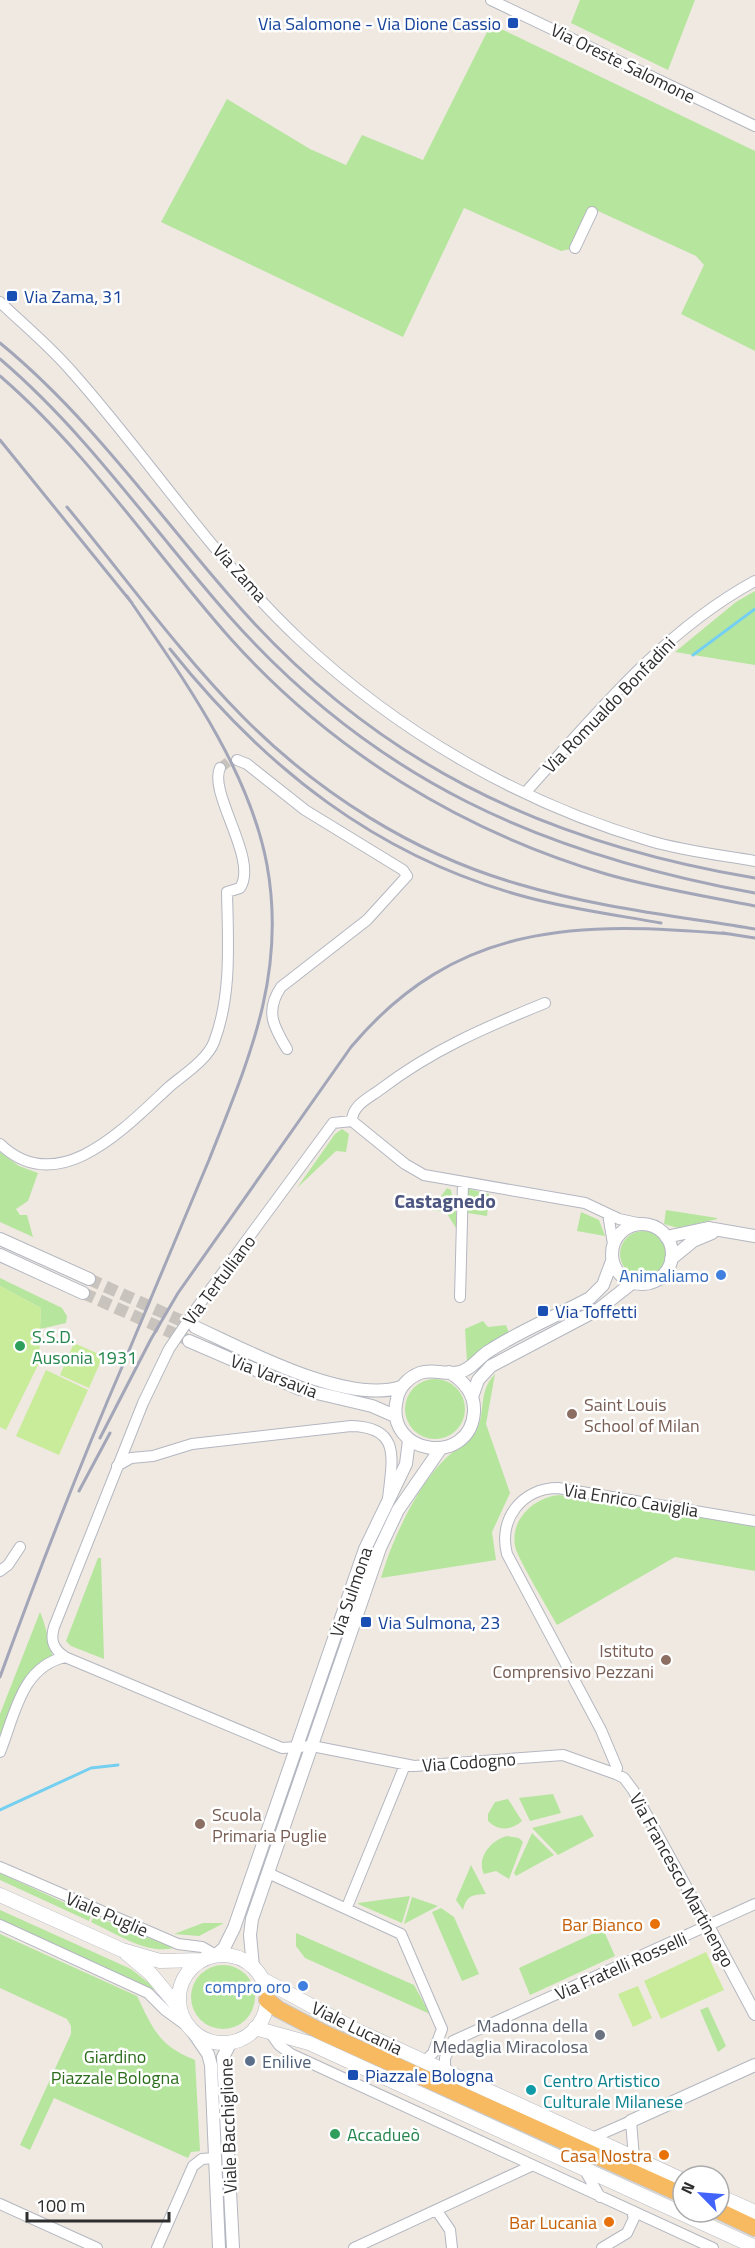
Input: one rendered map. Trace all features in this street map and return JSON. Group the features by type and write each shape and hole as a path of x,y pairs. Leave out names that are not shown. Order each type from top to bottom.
{"highway":[{"path":"267,2000 278,2009 324,2033 671,2189"},
{"path":"731,2217 755,2228"}],"main road":[{"name":"Viale Puglie","path":"0,1895 122,1950 160,1961 202,1960"},
{"name":"Viale Puglie","path":"122,1950 150,1973 180,2009"},
{"path":"216,1955 239,1958 253,1967 262,1979 267,2000 262,2018 262,2030 231,2042 208,2040 191,2029 180,2009 179,1997 186,1976 202,1960 216,1955"},
{"name":"Viale Lucania","path":"262,1979 356,2030 671,2175"},
{"name":"Viale Lucania","path":"262,2030 309,2043 755,2247"},
{"path":"731,2201 755,2212"}],"street":[{"name":"Via Oreste Salomone","path":"491,0 755,126"},
{"path":"575,248 592,212"},
{"name":"Via Zama","path":"0,302 72,371 223,556 299,639 380,706 421,735 525,793 576,816 650,841 755,861"},
{"name":"Via Romualdo Bonfadini","path":"525,793 662,648 719,603 755,581"},
{"path":"237,760 247,764 300,807 400,868 407,876 367,920 281,987 273,1002 271,1019 287,1049"},
{"path":"0,1144 14,1156 33,1164 56,1166 74,1160 127,1127 207,1052 214,1040 225,990 227,892 240,888 244,875 233,824 217,782 220,768"},
{"path":"544,1003 460,1038 426,1058 356,1108 352,1121 416,1171 463,1183 585,1203 608,1214 656,1228 666,1236 670,1246 671,1259 666,1271 657,1280 644,1284 632,1283 620,1275 612,1261"},
{"name":"Via Tertulliano","path":"65,1657 54,1648 52,1632 117,1467 159,1370 186,1322 257,1229 329,1127 339,1121 352,1121"},
{"path":"460,1297 463,1183"},
{"path":"441,1448 426,1448 410,1440 400,1428 395,1416 396,1402 401,1388 418,1374 436,1370 457,1373 468,1369 488,1351 590,1298 603,1285 612,1261 613,1245 608,1214"},
{"path":"613,1245 623,1231 642,1224"},
{"path":"666,1236 708,1228 755,1236"},
{"path":"671,1259 700,1237 728,1231"},
{"path":"0,1239 89,1280"},
{"path":"0,1255 83,1293"},
{"name":"Via Sulmona","path":"253,1967 250,1935 252,1919 388,1529 410,1491 441,1448 454,1444 468,1430 474,1414 472,1397 478,1380 490,1366 599,1309 632,1283"},
{"name":"Via Varsavia","path":"195,1327 286,1369 319,1380 369,1391 401,1388"},
{"name":"Via Varsavia","path":"189,1341 284,1383 372,1406 395,1416"},
{"path":"449,1372 463,1382 472,1397"},
{"path":"117,1467 131,1458 153,1456 192,1444 367,1426 382,1432 390,1445 387,1500"},
{"name":"Via Sulmona","path":"216,1955 224,1948 234,1928 365,1549 406,1464 410,1440"},
{"name":"Via Enrico Caviglia","path":"513,1510 531,1494 558,1488 755,1521"},
{"name":"Via Francesco Martinengo","path":"513,1510 505,1531 507,1554 601,1730 620,1776 708,1926 755,2014"},
{"path":"0,1571 8,1565 20,1547"},
{"path":"0,1752 31,1676 44,1664 65,1657 282,1748 312,1746"},
{"name":"Via Codogno","path":"312,1746 405,1765 563,1755 620,1776"},
{"path":"347,1907 405,1765"},
{"name":"Viale Puglie","path":"0,1866 178,1944 202,1947 216,1955"},
{"path":"268,1873 347,1907 401,1934 440,2023 441,2036 433,2053 425,2061"},
{"name":"Via Fratelli Rosselli","path":"453,2041 755,1904"},
{"path":"0,1925 148,1993 165,2010 191,2029"},
{"name":"Viale Bacchiglione","path":"191,2029 210,2059 219,2248"},
{"path":"262,2030 291,2054 713,2248"},
{"path":"441,2036 453,2041 445,2058 445,2070"},
{"name":"Viale Bacchiglione","path":"231,2042 223,2057 233,2248"},
{"path":"592,2138 755,2065"},
{"path":"631,2121 634,2158"},
{"name":"Viale Bacchiglione","path":"158,2247 193,2166 202,2159 215,2158"},
{"path":"357,2247 531,2166"},
{"path":"583,2167 600,2197"},
{"path":"0,2204 97,2248"},
{"path":"437,2211 450,2230 452,2248"},
{"path":"602,2248 627,2233 634,2218 632,2212"},
{"path":"684,2235 706,2225"}],"green space":[{"path":"580,0 695,0 668,70 571,23"},
{"path":"491,24 755,151 755,351 681,314 704,265 696,256 598,211 592,212 575,248 561,251 464,208 403,337 161,222 227,99 310,149 346,165 362,135 423,160"},
{"path":"755,591 755,665 675,652 736,602"},
{"path":"342,1129 349,1134 346,1152 336,1151 297,1188 335,1134"},
{"path":"0,1152 19,1166 38,1173 28,1201 16,1209 20,1215 27,1215 33,1237 0,1222"},
{"path":"447,1188 451,1190 453,1203 456,1203 456,1228 446,1212 432,1210 434,1202 437,1202"},
{"path":"469,1189 489,1194 487,1216 468,1213 467,1191"},
{"path":"666,1210 717,1219 678,1228 664,1224"},
{"path":"581,1212 599,1220 605,1236 577,1231"},
{"path":"643,1231 659,1238 666,1254 659,1270 643,1277 627,1270 620,1254 627,1238"},
{"path":"0,1278 62,1308 67,1316 66,1323 40,1329 41,1308 0,1286"},
{"name":"S.S.D. Ausonia 1931","path":"0,1286 41,1308 39,1363 6,1430 0,1427"},
{"path":"483,1321 488,1327 506,1325 509,1333 485,1346 467,1362 465,1329"},
{"path":"74,1343 103,1356 89,1388 60,1375"},
{"path":"46,1370 88,1390 59,1455 16,1436"},
{"path":"495,1374 486,1424 510,1493 492,1532 496,1560 381,1578 399,1530 426,1482 447,1457 469,1441 475,1433 481,1418 486,1388"},
{"path":"435,1379 452,1384 460,1392 465,1409 460,1426 452,1434 435,1439 418,1434 410,1426 405,1409 410,1392 418,1384"},
{"path":"559,1495 755,1526 755,1571 675,1557 557,1625 521,1561 514,1536 516,1527 526,1511 541,1500"},
{"path":"98,1558 101,1558 104,1659 71,1646 66,1641"},
{"path":"40,1612 53,1657 41,1663 24,1681 0,1742 0,1714"},
{"path":"553,1794 561,1813 530,1821 519,1798"},
{"path":"508,1799 522,1821 509,1828 496,1827 488,1821 488,1814 495,1802"},
{"path":"582,1815 594,1836 558,1855 532,1828"},
{"path":"532,1833 554,1855 516,1876 514,1873"},
{"path":"507,1836 519,1838 523,1842 509,1879 496,1871 484,1874 482,1862 487,1850 496,1841"},
{"path":"471,1865 486,1894 471,1897 466,1901 463,1910 456,1900"},
{"path":"0,1873 91,1915 89,1921 0,1880"},
{"path":"410,1896 402,1923 358,1904 358,1903"},
{"path":"412,1897 438,1906 404,1924"},
{"path":"441,1908 454,1917 479,1974 462,1981 432,1912"},
{"path":"0,1910 131,1969 155,1988 154,1990 0,1919"},
{"path":"94,1916 174,1948 153,1948 131,1942 91,1922"},
{"path":"203,1923 224,1923 199,1936 174,1934"},
{"path":"603,1929 615,1956 530,1995 519,1968"},
{"path":"296,1933 414,1985 430,2014 305,1958 296,1946"},
{"name":"Giardino Piazzale Bologna","path":"0,1934 137,1996 158,2035 173,2049 195,2060 200,2151 191,2152 188,2158 54,2098 30,2150 20,2145 71,2034 71,2026 67,2019 0,1988"},
{"path":"706,1952 724,1990 661,2019 644,1981"},
{"path":"223,1965 235,1967 246,1974 253,1985 255,1997 253,2009 246,2020 235,2027 223,2029 211,2027 200,2020 193,2009 191,1997 193,1985 200,1974 211,1967"},
{"path":"638,1986 652,2018 633,2027 618,1994"},
{"path":"708,2007 726,2046 718,2052 700,2010"}],"waterway":[{"path":"693,655 755,609"},
{"path":"0,1810 91,1768 118,1765"}],"tunnel":[{"path":"220,768 228,762 237,760"},
{"path":"89,1279 195,1327"},
{"path":"83,1293 186,1339"}],"railway":[{"path":"0,343 32,371 91,432 228,594 283,653 341,704 401,748 465,785 532,816 602,842 677,862 755,878"},
{"path":"0,359 32,388 91,451 229,616 285,674 343,723 403,766 467,802 533,832 603,856 677,877 755,893"},
{"path":"0,376 32,406 91,469 230,638 269,679 355,751 450,810 500,835 552,856 624,879 755,906"},
{"path":"0,440 132,603"},
{"path":"67,507 174,640 242,716 303,771 370,818 442,856 518,884 606,905 755,929"},
{"path":"0,1677 76,1478 237,1088 250,1052 268,981 272,944 272,905 267,865 258,829 245,793 211,724 127,596"},
{"path":"170,649 206,692 285,769 328,803 373,832 421,858 472,880 543,901 661,923"},
{"path":"100,1438 151,1339 178,1293 351,1047 392,1005 434,974 478,952 524,938 572,931 622,928 731,934"},
{"path":"723,933 755,938"},
{"path":"79,1491 110,1433"}],"place":[{"name":"Via Salomone - Via Dione Cassio","path":"513,23"},
{"name":"Via Zama, 31","path":"12,296"},
{"name":"Animaliamo","path":"721,1275"},
{"name":"Via Toffetti","path":"543,1311"},
{"name":"S.S.D. Ausonia 1931","path":"20,1346"},
{"name":"Saint Louis School of Milan","path":"572,1414"},
{"name":"Via Sulmona, 23","path":"366,1622"},
{"name":"Istituto Comprensivo Pezzani","path":"666,1660"},
{"name":"Scuola Primaria Puglie","path":"200,1824"},
{"name":"Bar Bianco","path":"655,1924"},
{"name":"compro oro","path":"303,1986"},
{"name":"Madonna della Medaglia Miracolosa","path":"600,2035"},
{"name":"Enilive","path":"250,2061"},
{"name":"Piazzale Bologna","path":"353,2075"},
{"name":"Centro Artistico Culturale Milanese","path":"531,2090"},
{"name":"Accadueò","path":"335,2134"},
{"name":"Casa Nostra","path":"664,2155"},
{"name":"Bar Lucania","path":"609,2222"}],"district":[{"name":"Castagnedo","path":"445,1200"}]}
